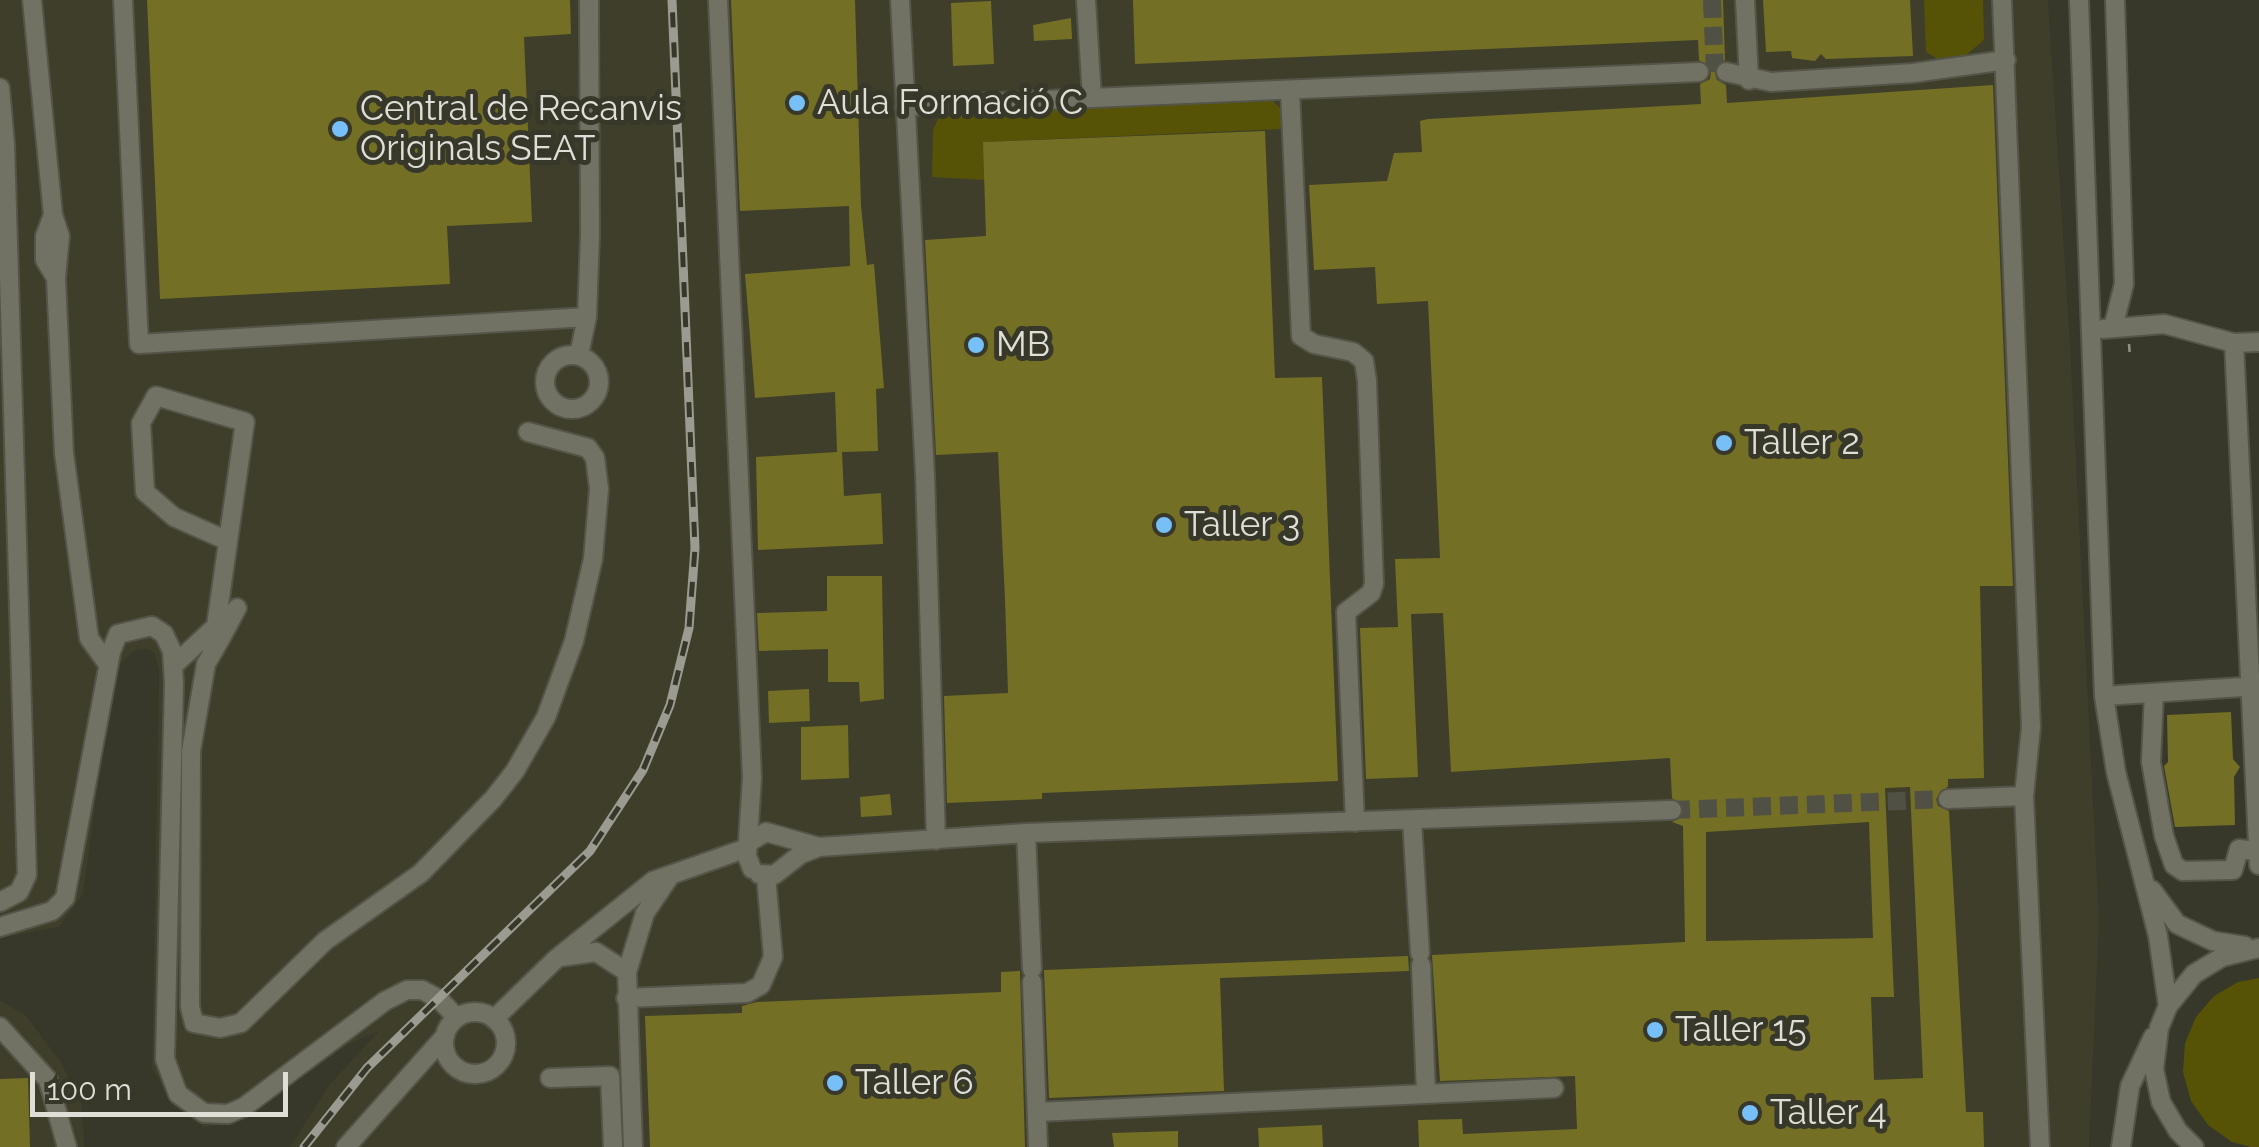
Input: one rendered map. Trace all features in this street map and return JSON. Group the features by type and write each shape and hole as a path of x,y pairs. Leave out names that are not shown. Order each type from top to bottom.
{"street":[{"path":"32,0 53,215 60,236 56,278 64,453 88,638 108,663"},
{"path":"123,0 139,344 587,317"},
{"path":"579,355 587,317 589,0"},
{"path":"626,998 747,993 761,985 773,958 759,872 762,840 752,802 718,0"},
{"path":"900,0 925,474 936,840"},
{"path":"1086,0 1092,98"},
{"path":"1745,0 1749,80"},
{"path":"2002,0 2031,726 2024,796 2040,1147"},
{"path":"2079,0 2104,696 2116,772 2146,882 2168,1006"},
{"path":"2113,328 2124,284 2115,0"},
{"path":"1726,72 1749,80 1913,72 2006,60"},
{"path":"905,106 1699,72"},
{"path":"0,88 6,144 26,876 20,892 0,902"},
{"path":"1290,90 1301,336 1314,344 1353,352 1364,361 1374,584 1371,593 1346,612 1356,822"},
{"path":"2092,330 2164,324 2234,343 2259,342"},
{"path":"2234,343 2254,686 2257,858"},
{"path":"173,666 219,631 245,422 156,396 141,424 144,492 174,517 228,541"},
{"path":"236,608 219,631 206,664 191,751 190,1007 194,1022 220,1028 241,1024 325,941 421,873 516,772 546,717 574,641 592,559 599,489 594,458 588,448 528,432"},
{"path":"0,927 52,912 65,898 108,663 118,634 152,626 164,634 173,666 165,1059 168,1076 178,1094 204,1113 228,1114 244,1107 385,1001 407,990 422,990 439,998 457,1018"},
{"path":"2104,696 2254,686"},
{"path":"2154,692 2151,762 2164,836 2174,864 2183,871 2233,870 2239,848 2257,858"},
{"path":"1948,799 2024,796"},
{"path":"494,1019 557,958 637,892 673,872 706,864 762,840 820,847 1026,833 1672,810"},
{"path":"1412,820 1426,1093"},
{"path":"1026,833 1038,1147"},
{"path":"762,840 789,847 788,864"},
{"path":"706,864 759,872 788,864 820,847"},
{"path":"633,1147 627,972 645,912 673,872"},
{"path":"2146,882 2177,924 2213,941 2256,948"},
{"path":"2121,1147 2130,1086 2168,1006 2194,974 2222,956 2256,948"},
{"path":"557,958 596,952 627,972"},
{"path":"346,1147 457,1018 476,1012 494,1019 506,1036 504,1056 480,1074 438,1067 414,1072"},
{"path":"0,1027 48,1080 67,1147"},
{"path":"2159,1028 2154,1069 2161,1102 2178,1131 2194,1147"},
{"path":"444,1036 450,1062 460,1071"},
{"path":"550,1078 610,1076 613,1147"},
{"path":"1334,1077 1335,1097"},
{"path":"1037,1112 1554,1088"}],"shaded area":[{"path":"0,0 2048,0 2070,343 2099,921 2089,1147 290,1147 330,1084 379,1031 351,1043 234,1124 203,1127 168,1096 152,1068 159,674 155,654 147,649 135,650 114,670 83,894 59,927 0,938"},
{"path":"1924,0 1983,0 1984,40 1959,61 1938,59 1926,52"},
{"path":"1270,98 1281,109 1281,129 984,142 985,180 932,177 933,130 940,115 954,111"},
{"path":"2259,978 2259,1147 2251,1147 2232,1142 2208,1125 2191,1101 2183,1072 2185,1043 2196,1017 2214,996 2238,982"},
{"path":"0,1000 26,1016 61,1062 82,1105 84,1147 0,1147"}],"building":[{"name":"Central de Recanvis Originals SEAT","path":"147,0 570,0 571,34 524,37 532,222 447,226 450,284 160,299"},
{"path":"731,0 855,0 861,206 867,265 874,264 884,388 876,389 878,451 842,452 844,496 881,493 883,544 758,550 756,457 837,452 835,392 755,398 745,274 850,266 849,206 740,211"},
{"name":"Taller 2","path":"1133,0 1723,0 1725,60 1714,70 1717,80 1726,85 1727,103 1993,85 2013,586 1980,586 1984,778 1948,779 1948,786 1936,799 1938,806 1949,811 1966,1112 1983,1112 1984,1147 1419,1147 1418,1120 1462,1119 1463,1134 1577,1129 1575,1076 1440,1081 1432,955 1685,942 1683,826 1672,822 1682,817 1684,809 1672,798 1670,758 1451,772 1443,613 1411,614 1418,777 1366,779 1360,628 1398,627 1395,559 1440,558 1428,301 1377,304 1375,267 1314,270 1309,185 1387,181 1394,153 1422,152 1420,121 1428,119 1701,104 1700,84 1710,79 1711,70 1699,60 1698,40 1135,64","holes":["1910,787 1923,1078 1874,1080 1871,997 1894,997 1885,788","1869,822 1873,938 1706,941 1706,832"]},
{"path":"1763,0 1910,0 1913,56 1826,59 1821,54 1815,61 1792,58 1791,51 1766,52"},
{"path":"991,1 994,64 953,66 951,3"},
{"path":"1071,18 1072,39 1034,41 1033,25"},
{"name":"Taller 3","path":"1265,131 1275,378 1322,377 1338,781 1042,793 1042,799 947,803 944,696 1008,693 1005,599 998,452 936,455 925,240 986,236 983,142"},
{"path":"827,576 882,576 884,699 860,702 859,682 828,682 828,649 759,651 757,613 827,611"},
{"path":"809,689 810,721 769,723 768,691"},
{"path":"2231,712 2233,759 2240,767 2234,777 2235,825 2175,827 2164,766 2168,762 2167,715"},
{"path":"848,725 849,778 801,780 801,727"},
{"path":"890,794 892,815 861,817 860,797"},
{"path":"1408,956 1409,971 1220,978 1224,1091 1049,1098 1044,970"},
{"name":"Taller 6","path":"1020,971 1025,1147 650,1147 645,1016 742,1013 742,1006 757,1002 1001,992 1001,972"},
{"path":"28,1078 30,1147 0,1147 0,1079"},
{"path":"1322,1125 1323,1147 1259,1147 1258,1128"},
{"path":"1178,1131 1178,1147 1114,1147 1112,1133"}],"tunnel":[{"path":"1712,0 1715,72"},
{"path":"1672,810 1948,799"}],"railway":[{"path":"304,1147 367,1068 590,851 643,770 670,705 689,628 695,548 672,0"}],"place":[{"name":"Aula Formació C","path":"797,103"},
{"name":"Central de Recanvis Originals SEAT","path":"340,129"},
{"name":"MB","path":"976,345"},
{"name":"Taller 2","path":"1724,443"},
{"name":"Taller 3","path":"1164,525"},
{"name":"Taller 15","path":"1655,1030"},
{"name":"Taller 6","path":"835,1083"},
{"name":"Taller 4","path":"1750,1113"}]}
